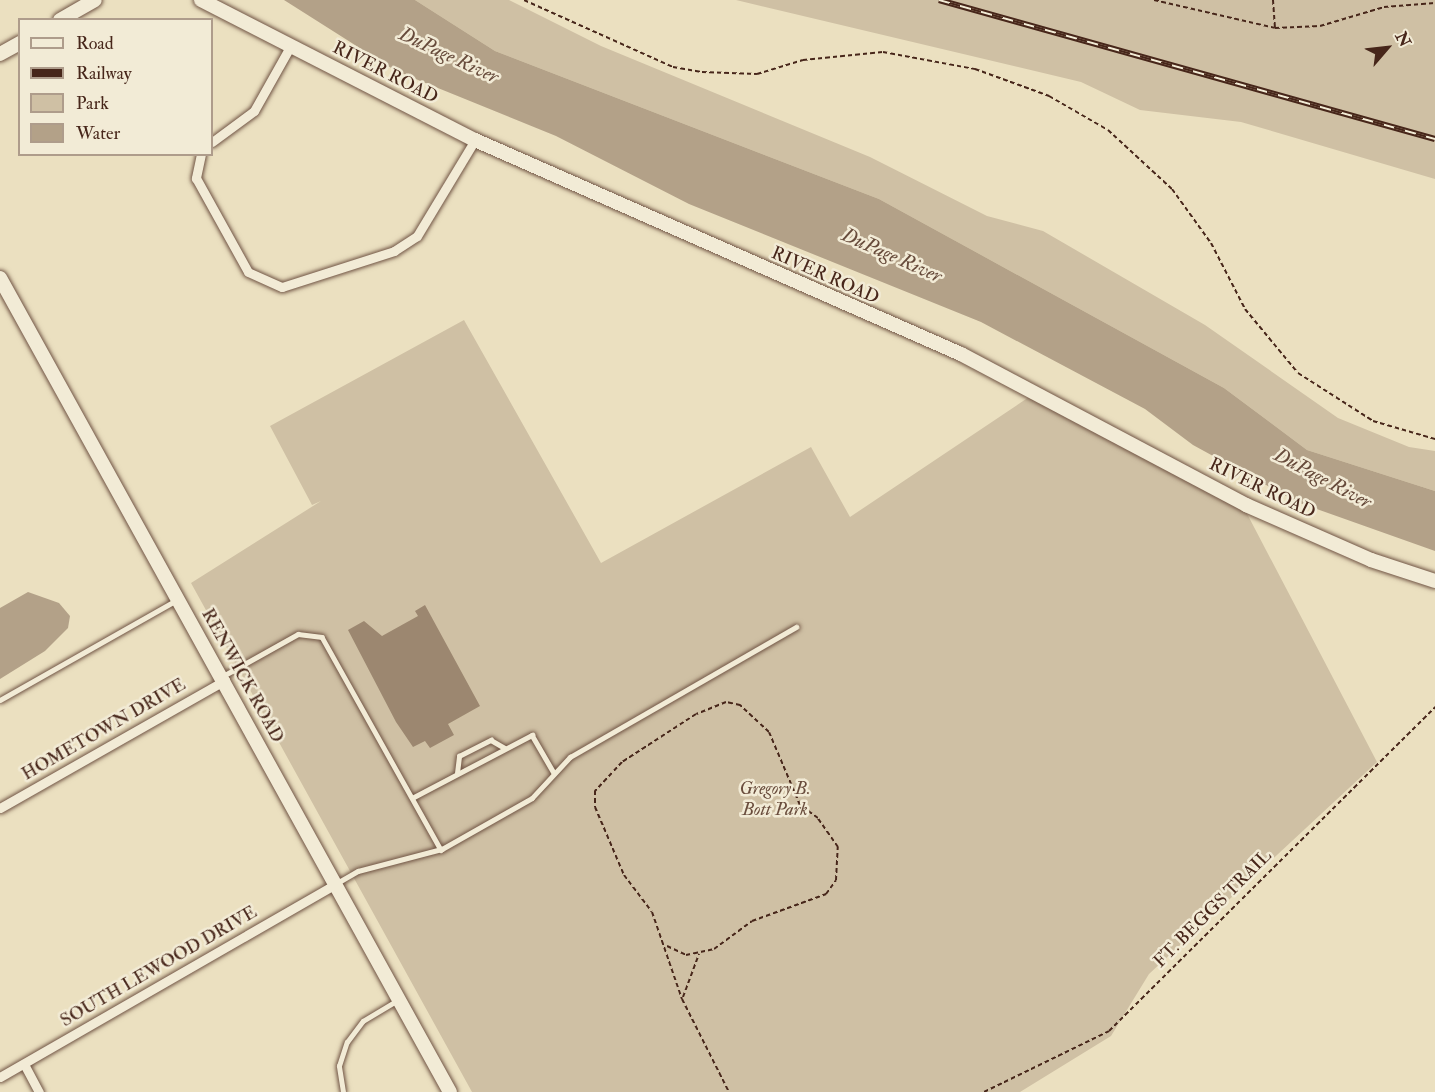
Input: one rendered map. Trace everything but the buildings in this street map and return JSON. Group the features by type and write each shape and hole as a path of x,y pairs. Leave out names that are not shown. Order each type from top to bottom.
{"street":[{"path":"64,18 95,0"},
{"name":"RIVER ROAD","path":"201,0 475,140 960,354 1246,505 1371,560 1435,581"},
{"path":"0,54 18,44"},
{"path":"213,141 254,111 291,45"},
{"path":"201,156 196,178 248,272 282,287 394,251 417,236 475,140"},
{"name":"RENWICK ROAD","path":"0,278 224,678 450,1092"},
{"name":"HOMETOWN DRIVE","path":"0,808 224,678"},
{"name":"SOUTH LEWOOD DRIVE","path":"0,1077 335,884"},
{"path":"24,1064 39,1092"}],"lane":[{"path":"0,700 179,599"},
{"path":"335,884 358,871 441,850 532,798 554,772 640,714 796,627"},
{"path":"224,678 298,634 322,637 441,850"},
{"path":"412,798 532,735 554,772"},
{"path":"457,773 459,756 491,740 505,748"},
{"path":"343,1092 339,1066 347,1042 363,1021 399,999"}],"path":[{"path":"524,0 673,67 702,72 758,74 803,60 882,52 975,69 1049,96 1108,130 1172,189 1201,228 1245,309 1298,373 1373,421 1435,439"},
{"path":"529,0 532,5"},
{"path":"1154,0 1275,28 1435,3"},
{"path":"1273,0 1275,28"},
{"path":"667,946 686,955 699,954 725,945 752,921 826,894 840,864 829,833 787,782 769,732 740,705 726,702 696,714 622,762 596,791 595,807 614,857 644,896 667,946 682,999 729,1092"},
{"name":"FT. BEGGS TRAIL","path":"984,1092 1109,1031 1435,707"},
{"path":"682,999 699,954"}],"green space":[{"path":"415,0 509,0 601,46 870,157 987,216 1043,231 1205,325 1338,418 1409,447 1435,451 1435,491 1307,450 1224,388 879,199 495,51"},
{"path":"736,0 1435,0 1435,179 1241,122 1140,110 1081,82"},
{"name":"Gregory B. Bott Park","path":"464,320 601,563 811,447 850,517 1032,395 1243,506 1377,762 1149,974 1111,1036 1020,1092 472,1092 191,583 321,501 312,505 270,426"}],"water":[{"name":"DuPage River","path":"284,0 415,0 495,51 879,199 1224,388 1307,450 1435,491 1435,551 1297,502 1193,445 1145,409 981,322 689,204 556,136 396,71"},
{"path":"28,592 59,603 70,616 68,628 45,651 0,679 0,608"}],"railway":[{"path":"939,0 1435,139"}]}
